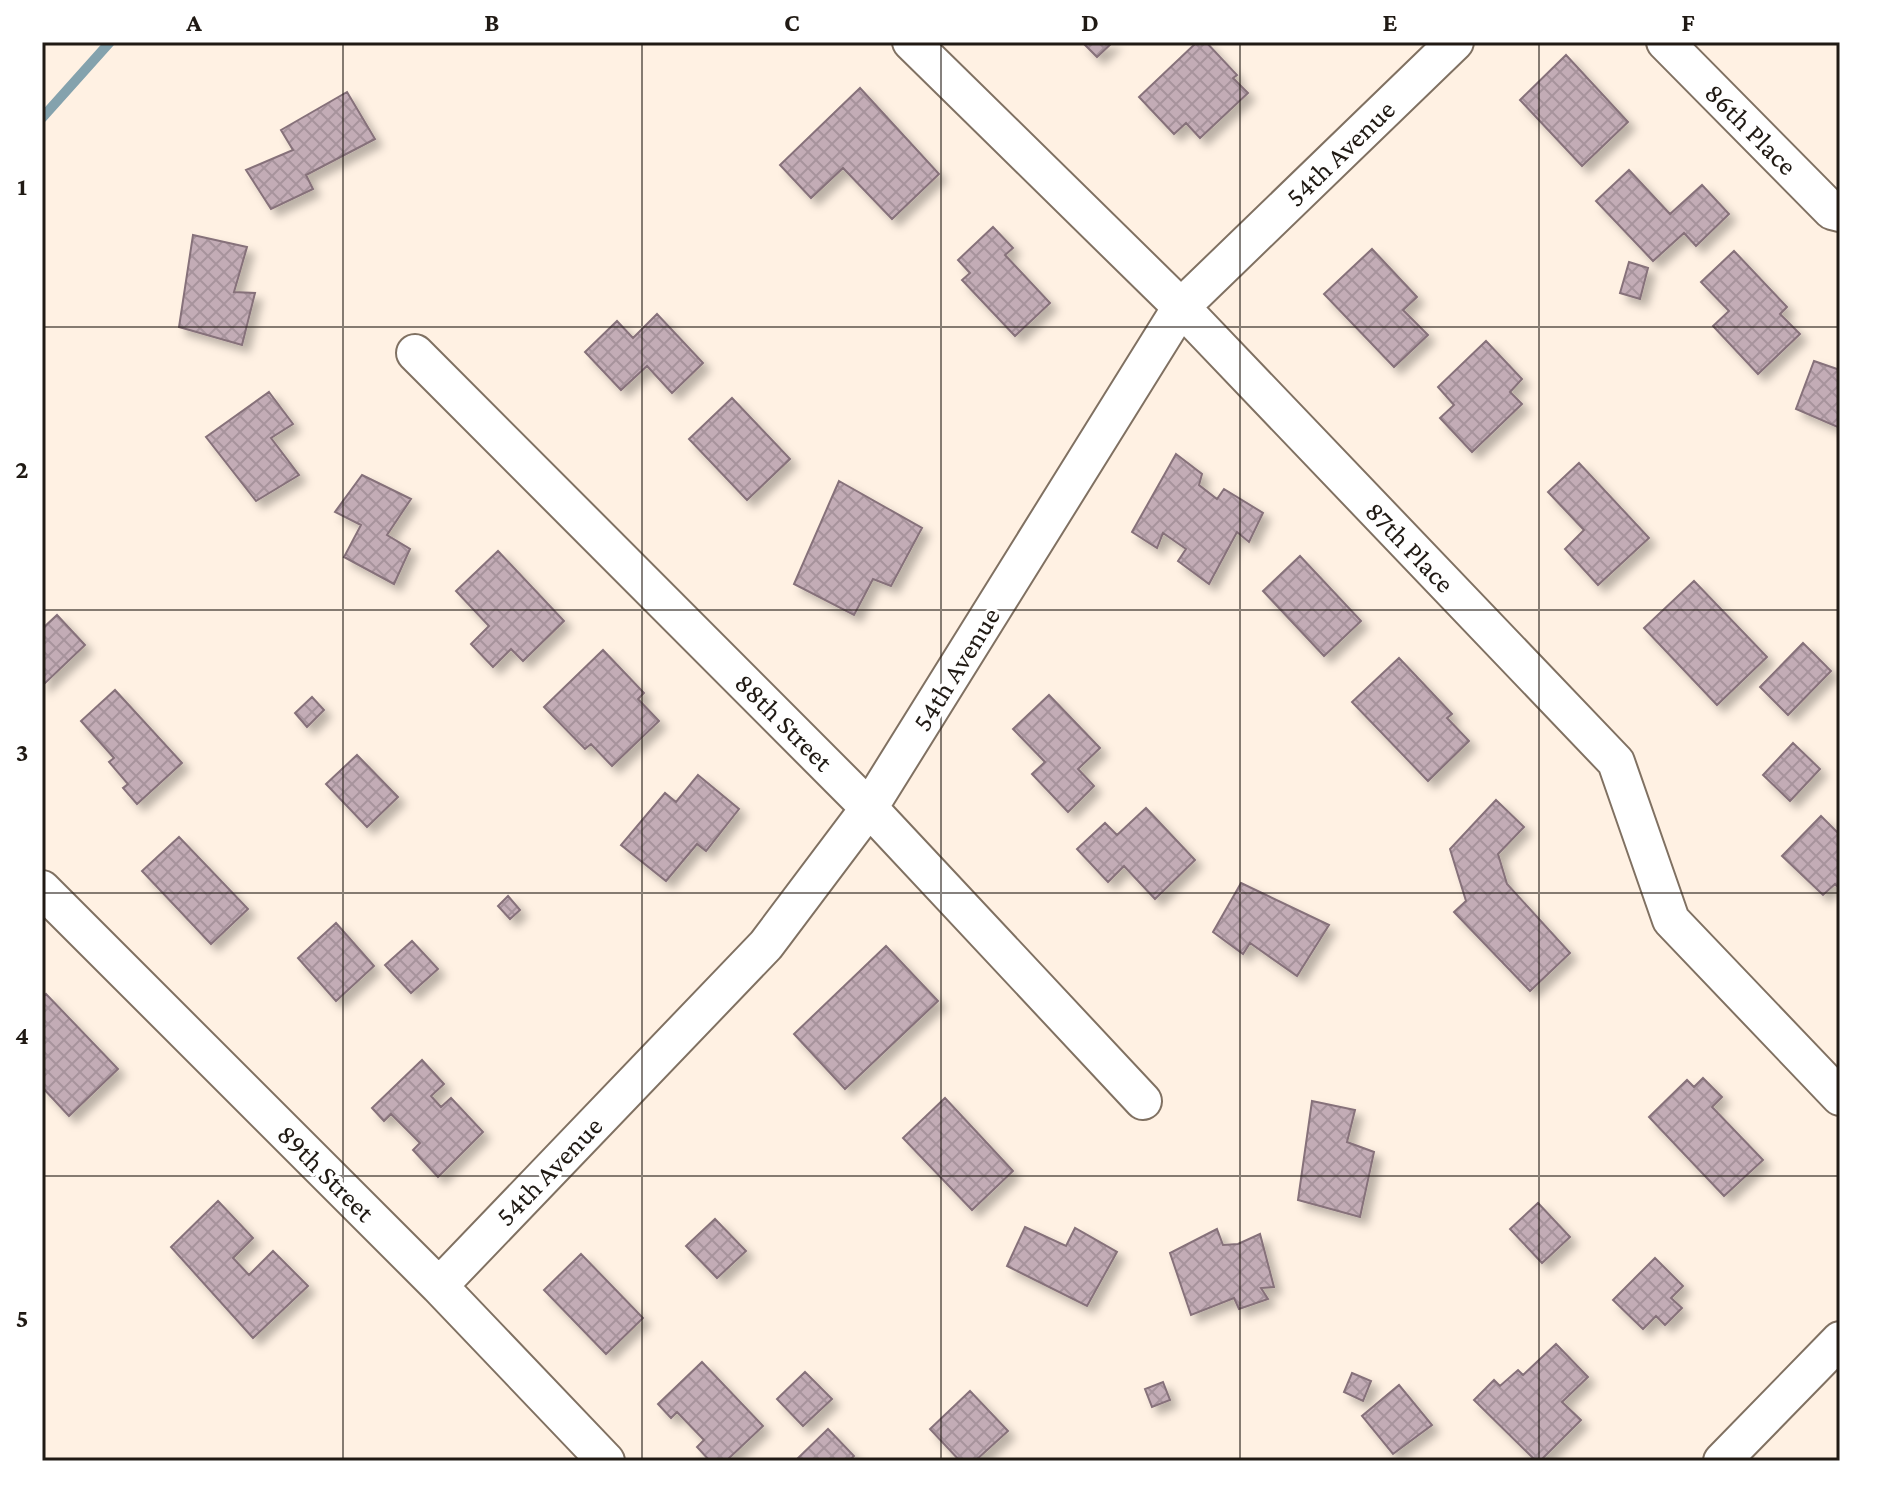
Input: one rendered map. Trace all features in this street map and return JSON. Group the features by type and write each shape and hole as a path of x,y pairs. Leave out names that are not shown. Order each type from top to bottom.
{"street":[{"name":"87th Place","path":"911,42 1181,307 1616,762 1671,920 1840,1097"},
{"name":"54th Avenue","path":"439,1286 766,945 869,808 1181,307 1455,42"},
{"name":"86th Place","path":"1665,42 1832,211 1840,213"},
{"name":"88th Street","path":"415,353 869,808 1143,1101"},
{"name":"89th Street","path":"42,889 439,1286 606,1461"},
{"path":"1722,1461 1840,1340"}],"building":[{"path":"1082,42 1113,42 1097,57"},
{"path":"1197,42 1206,42 1237,75 1233,78 1248,93 1200,138 1186,123 1174,134 1139,97"},
{"path":"1566,55 1628,122 1582,166 1520,100"},
{"path":"860,88 939,174 892,219 843,168 811,198 780,165"},
{"path":"347,92 375,139 306,175 313,189 271,209 246,170 293,150 281,130"},
{"path":"1629,170 1670,214 1702,185 1729,214 1696,246 1684,233 1653,261 1596,201"},
{"path":"993,227 1013,248 1005,255 1050,303 1015,336 962,280 970,273 958,260"},
{"path":"193,235 247,247 234,292 255,293 242,345 179,327"},
{"path":"1372,249 1417,297 1403,310 1428,335 1394,367 1324,294"},
{"path":"1734,251 1787,307 1780,314 1800,334 1758,374 1713,326 1729,311 1701,282"},
{"path":"1629,262 1648,268 1640,299 1620,293"},
{"path":"657,314 703,363 672,393 647,366 621,390 585,352 617,321 633,338"},
{"path":"1486,341 1522,379 1510,392 1522,404 1472,452 1440,418 1454,405 1438,387"},
{"path":"1814,361 1840,370 1840,428 1796,409"},
{"path":"269,392 293,424 271,438 299,475 256,501 206,437"},
{"path":"732,398 790,459 747,500 689,439"},
{"path":"1176,454 1202,474 1199,485 1217,499 1224,489 1263,513 1249,542 1237,532 1209,584 1178,561 1186,549 1163,533 1157,548 1132,532"},
{"path":"1579,463 1649,538 1598,585 1565,549 1584,530 1548,492"},
{"path":"362,475 411,499 387,535 410,549 394,584 344,557 361,525 335,512"},
{"path":"839,481 922,528 891,586 873,579 854,615 794,584"},
{"path":"498,551 564,621 523,661 511,649 493,667 471,644 489,626 456,591"},
{"path":"1300,556 1361,621 1324,656 1263,591"},
{"path":"1694,581 1767,657 1717,705 1644,628"},
{"path":"57,615 85,645 42,686 42,629"},
{"path":"1803,643 1831,671 1788,715 1760,687"},
{"path":"603,650 644,693 638,699 659,721 612,766 591,744 585,749 544,707"},
{"path":"1399,658 1452,714 1447,718 1469,741 1428,781 1352,702"},
{"path":"115,690 182,763 137,804 123,788 128,784 109,762 114,758 81,721"},
{"path":"1049,695 1100,748 1078,769 1094,786 1068,812 1032,774 1045,762 1013,729"},
{"path":"312,697 324,710 307,727 295,713"},
{"path":"1793,743 1820,769 1790,801 1763,775"},
{"path":"357,755 398,797 367,827 326,784"},
{"path":"698,775 739,809 706,851 697,844 666,881 621,845 665,793 676,802"},
{"path":"1496,800 1524,827 1498,854 1507,884 1570,953 1530,991 1454,912 1466,901 1450,849"},
{"path":"1146,808 1195,860 1155,899 1124,866 1108,882 1077,849 1105,823 1117,835"},
{"path":"1821,816 1840,835 1840,889 1835,884 1823,895 1782,856"},
{"path":"179,837 248,909 211,944 142,871"},
{"path":"1241,883 1329,925 1297,976 1250,943 1243,954 1213,932"},
{"path":"508,896 520,910 510,919 498,906"},
{"path":"336,923 374,966 336,1001 298,958"},
{"path":"412,941 438,969 411,993 385,965"},
{"path":"886,946 938,1001 845,1089 794,1034"},
{"path":"46,994 118,1069 69,1116 42,1087 42,998"},
{"path":"422,1060 444,1084 431,1096 441,1107 451,1098 483,1132 438,1177 413,1150 420,1143 391,1114 384,1121 372,1108"},
{"path":"1703,1078 1722,1097 1712,1107 1763,1160 1724,1196 1649,1117 1687,1080 1694,1087"},
{"path":"945,1098 1013,1171 972,1210 903,1138"},
{"path":"1312,1101 1355,1110 1347,1142 1374,1152 1360,1217 1298,1200"},
{"path":"218,1201 253,1238 233,1258 249,1275 273,1251 308,1286 253,1338 171,1247"},
{"path":"1538,1203 1570,1237 1542,1263 1510,1229"},
{"path":"715,1219 746,1251 717,1278 686,1246"},
{"path":"1025,1227 1066,1246 1075,1228 1117,1252 1087,1306 1007,1266"},
{"path":"1217,1229 1223,1245 1238,1244 1260,1234 1274,1287 1261,1288 1268,1299 1239,1309 1234,1298 1191,1315 1170,1253"},
{"path":"581,1254 643,1318 606,1354 544,1290"},
{"path":"1655,1258 1683,1286 1671,1298 1682,1308 1665,1325 1656,1316 1643,1329 1613,1300"},
{"path":"1556,1344 1588,1377 1562,1402 1581,1420 1540,1461 1536,1461 1474,1400 1494,1380 1500,1386 1518,1370 1523,1375"},
{"path":"702,1362 763,1426 726,1461 710,1461 697,1447 704,1440 677,1412 671,1418 658,1404"},
{"path":"805,1372 832,1399 803,1426 777,1399"},
{"path":"1352,1373 1371,1381 1363,1401 1344,1392"},
{"path":"1163,1382 1170,1400 1152,1407 1145,1389"},
{"path":"1399,1385 1432,1425 1393,1454 1362,1416"},
{"path":"970,1391 1008,1431 975,1461 960,1461 930,1429"},
{"path":"828,1429 854,1456 849,1461 795,1461"}],"waterway":[{"path":"42,118 110,42"}]}
